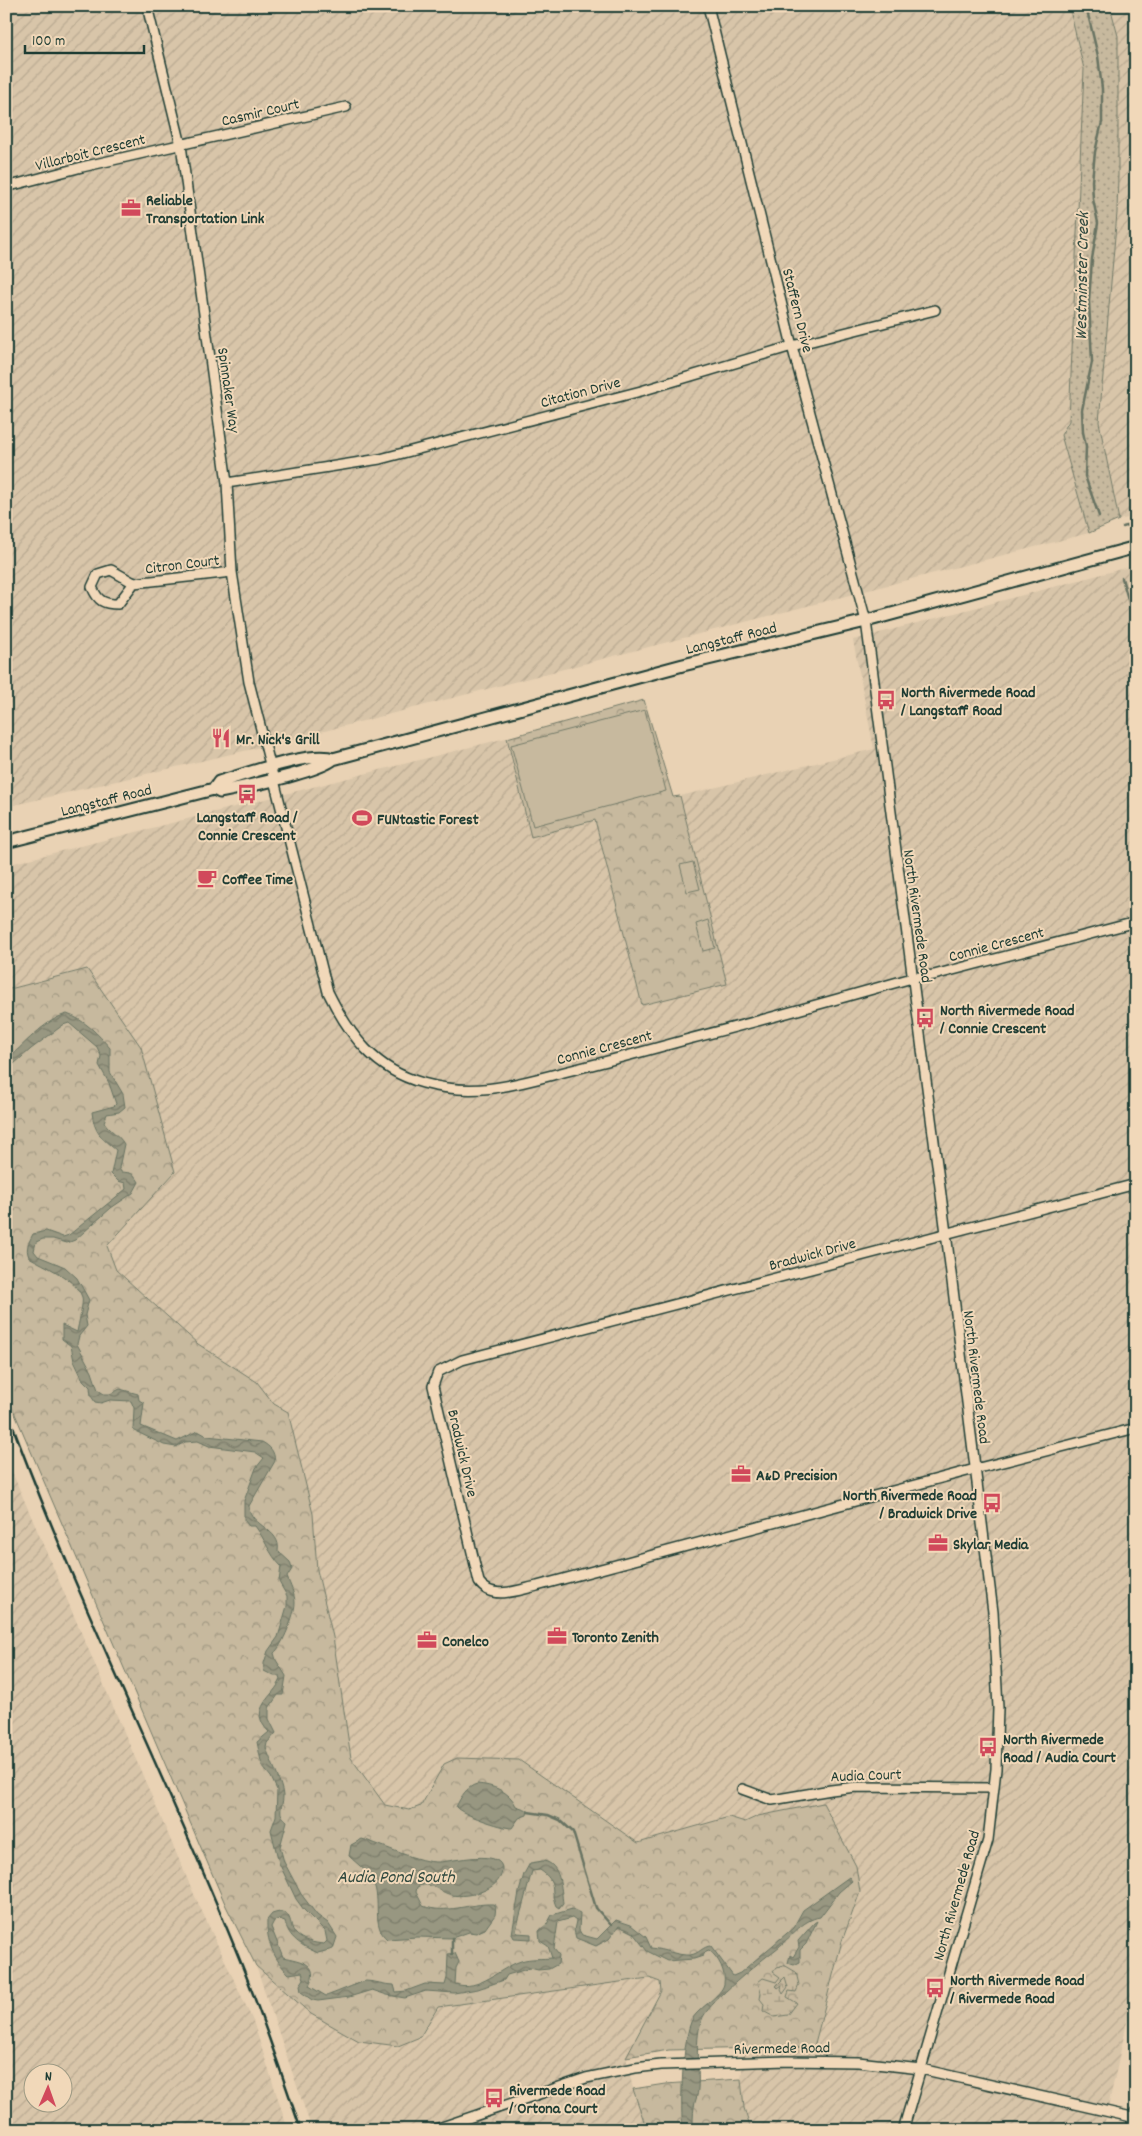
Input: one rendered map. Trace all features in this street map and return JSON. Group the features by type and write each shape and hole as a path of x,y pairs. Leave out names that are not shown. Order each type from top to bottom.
{"main road":[{"name":"Langstaff Road","path":"214,789 220,792 274,779 326,765 333,759 683,666 866,620 1136,547"},
{"name":"Langstaff Road","path":"6,842 214,789 219,782 271,767 324,756 333,759"},
{"path":"1132,2130 1135,2116"}],"street":[{"name":"Spinnaker Way","path":"147,6 182,145 227,482 232,572 249,682 274,779"},
{"name":"Staffern Drive","path":"708,6 792,346 866,620"},
{"name":"Casmir Court","path":"182,145 346,107"},
{"name":"Villarboit Crescent","path":"6,187 182,145"},
{"name":"Citation Drive","path":"227,482 385,457 641,391 792,346 935,310"},
{"name":"Citron Court","path":"134,583 118,604 106,604 97,598 92,587 98,574 111,570 134,583 232,572"},
{"name":"North Rivermede Road","path":"866,620 975,1469 996,1648 998,1708 994,1788 988,1840 903,2130"},
{"name":"Connie Crescent","path":"274,779 328,992 346,1027 360,1044 387,1067 403,1076 423,1083 465,1090 488,1090 512,1086 712,1034 912,978 934,975 1136,922"},
{"name":"Bradwick Drive","path":"1136,1184 462,1360 438,1372 433,1386 479,1582 483,1588 496,1593 553,1582 1136,1428"},
{"name":"Audia Court","path":"742,1789 772,1800 828,1790 856,1788 994,1788"},
{"name":"Rivermede Road","path":"433,2130 457,2126 586,2078 635,2068 662,2065 817,2060 858,2062 921,2069 1135,2116"}],"shaded area":[{"path":"6,6 1069,6 1084,69 1069,421 1061,435 1089,533 282,742 6,807"},
{"path":"1110,6 1136,6 1136,516 1119,520 1099,422 1117,213 1118,36"},
{"path":"1136,565 1136,1982 1103,2130 751,2130 744,2108 741,2079 745,2048 814,2046 842,1941 860,1892 758,1816 745,1822 729,1817 638,1843 519,1760 444,1764 421,1806 409,1810 385,1805 351,1758 333,1637 317,1570 313,1514 288,1412 274,1404 257,1382 198,1344 116,1270 107,1246 175,1172 87,969 6,990 6,865 506,738 531,837 595,820 642,1005 727,983 680,796 874,749 853,640"},
{"path":"6,1458 193,1892 253,2021 288,2130 6,2130"},
{"path":"256,1966 311,2014 420,2036 438,2007 649,1978 660,1982 661,1991 626,2057 633,2089 647,2130 312,2130"}],"green space":[{"path":"1069,6 1110,6 1118,36 1117,213 1099,422 1119,520 1089,533 1061,435 1069,421 1084,69"},
{"path":"644,700 673,797 680,796 727,984 642,1005 595,820 531,837 507,738"},
{"path":"645,710 666,791 533,826 511,745"},
{"path":"693,862 700,889 687,892 680,865"},
{"path":"708,920 715,948 703,951 696,924"},
{"path":"87,969 141,1047 175,1172 107,1246 116,1270 198,1344 257,1382 274,1404 288,1412 313,1514 317,1570 333,1637 351,1758 385,1805 409,1810 421,1806 444,1764 457,1758 519,1760 638,1843 729,1817 745,1822 758,1816 823,1803 856,1866 860,1892 842,1941 814,2047 669,2050 626,2057 661,1991 660,1982 649,1978 438,2007 420,2037 398,2046 359,2041 311,2014 256,1966 226,1906 6,1393 6,990"},
{"path":"784,1965 796,1972 799,1985 796,1992 789,1991 787,1997 797,2003 788,2015 774,2017 763,2011 764,2004 760,1999 761,1993 758,1982 763,1978 776,1982 780,1977 773,1972 777,1967","holes":["785,1977 788,1987 783,1994 781,1990 782,1985 778,1988 776,1986"]},
{"path":"741,2079 744,2108 751,2130 647,2130 633,2089 665,2084"}],"water":[{"path":"67,1014 85,1024 110,1048 110,1072 123,1094 125,1107 119,1112 107,1114 104,1122 124,1144 119,1168 121,1172 132,1174 139,1182 133,1193 111,1208 75,1240 67,1243 53,1239 43,1239 36,1242 34,1251 38,1256 65,1267 77,1278 89,1300 85,1315 87,1326 79,1336 77,1344 92,1372 98,1390 104,1394 110,1394 120,1389 138,1394 139,1400 144,1403 141,1426 177,1441 198,1431 207,1436 262,1442 272,1450 275,1458 249,1506 250,1513 271,1532 278,1544 278,1551 290,1562 292,1569 287,1577 295,1603 288,1630 274,1653 286,1676 283,1695 278,1695 269,1708 269,1719 276,1733 267,1743 266,1748 279,1779 283,1796 281,1812 287,1821 280,1847 284,1862 301,1894 317,1915 328,1923 337,1937 333,1949 318,1953 297,1941 289,1932 285,1921 279,1919 274,1921 271,1927 283,1957 307,1964 312,1972 309,1986 326,1996 366,1981 394,1985 396,1992 406,1991 425,1984 445,1985 448,1954 455,1953 459,1962 456,1968 455,1984 473,1985 521,1961 552,1958 548,1946 540,1941 539,1931 547,1924 552,1915 572,1909 580,1913 579,1930 582,1935 597,1939 616,1920 631,1925 646,1937 651,1948 690,1955 711,1946 733,1976 740,1973 793,1928 803,1910 849,1877 852,1881 839,1892 820,1917 801,1926 726,1991 703,2017 698,2034 698,2094 694,2110 693,2130 683,2130 682,2120 686,2040 693,2018 719,1993 724,1984 721,1966 709,1950 703,1956 694,1959 667,1961 647,1951 633,1933 619,1926 609,1939 596,1946 576,1938 574,1930 576,1921 572,1918 558,1922 554,1949 559,1955 558,1964 549,1969 538,1970 530,1968 507,1975 504,1980 478,1989 454,1993 426,1991 405,1998 372,1990 349,1997 318,2001 312,2000 301,1992 300,1985 304,1979 302,1972 289,1974 275,1956 267,1927 267,1920 272,1914 284,1912 287,1914 295,1933 305,1940 324,1944 327,1941 325,1931 296,1899 279,1863 271,1830 276,1816 277,1790 271,1777 262,1766 257,1742 269,1732 260,1716 261,1710 281,1679 280,1676 274,1676 264,1671 264,1663 268,1651 278,1637 287,1606 287,1596 279,1582 281,1566 273,1557 255,1526 249,1526 244,1520 244,1501 256,1468 264,1458 255,1452 209,1446 198,1441 185,1442 176,1447 164,1445 133,1430 134,1408 131,1401 110,1400 101,1403 95,1402 91,1396 90,1387 83,1380 74,1361 71,1346 62,1339 62,1325 77,1332 82,1308 82,1297 79,1290 67,1279 29,1257 27,1248 29,1242 33,1234 46,1231 63,1237 69,1235 126,1189 125,1183 118,1181 111,1174 116,1150 106,1142 94,1125 92,1112 116,1104 109,1083 99,1065 101,1056 97,1047 69,1023 63,1025 31,1049 6,1071 6,1061 27,1041 51,1021"},
{"path":"477,1784 494,1787 505,1793 516,1806 528,1810 527,1815 519,1818 512,1828 482,1820 459,1810 456,1807 462,1796 470,1787"},
{"name":"Audia Pond South","path":"362,1839 411,1857 431,1862 476,1857 495,1859 501,1864 502,1871 500,1878 490,1888 474,1894 459,1896 447,1894 431,1886 422,1885 417,1887 416,1892 423,1906 449,1909 493,1904 496,1906 495,1915 485,1929 476,1933 469,1932 452,1938 417,1937 387,1939 379,1927 376,1889 373,1882 365,1871 349,1856 351,1845"},
{"path":"543,1861 549,1863 557,1871 561,1884 563,1903 559,1908 556,1906 550,1879 540,1870 532,1871 516,1930 517,1933 531,1934 531,1939 514,1938 512,1934 524,1874 530,1863"},
{"path":"817,1921 806,1944 800,1950 800,1962 794,1965 788,1963 790,1955 793,1957 799,1947 798,1941"}],"waterway":[{"name":"Westminster Creek","path":"1086,6 1098,56 1102,89 1102,122 1095,152 1092,181 1093,199 1098,223 1092,259 1089,301 1092,362 1082,410 1086,446 1085,476 1099,516"},
{"path":"1123,527 1136,523"},
{"name":"Westminster Creek","path":"1122,578 1136,628"},
{"path":"528,1812 548,1815 560,1820 573,1832 596,1908 611,1925"},
{"path":"452,1938 452,1954"}],"railway":[{"path":"6,1408 60,1545 237,1953 301,2130"}],"place":[{"name":"Reliable Transportation Link","path":"131,208"},
{"name":"North Rivermede Road / Langstaff Road","path":"886,700"},
{"name":"Mr. Nick's Grill","path":"221,738"},
{"name":"Langstaff Road / Connie Crescent","path":"247,794"},
{"name":"FUNtastic Forest","path":"362,818"},
{"name":"Coffee Time","path":"207,878"},
{"name":"North Rivermede Road / Connie Crescent","path":"925,1018"},
{"name":"A&D Precision","path":"741,1474"},
{"name":"North Rivermede Road / Bradwick Drive","path":"992,1503"},
{"name":"Skylar Media","path":"938,1543"},
{"name":"Toronto Zenith","path":"557,1636"},
{"name":"Conelco","path":"427,1640"},
{"name":"North Rivermede Road / Audia Court","path":"988,1747"},
{"name":"North Rivermede Road / Rivermede Road","path":"935,1988"},
{"name":"Rivermede Road / Ortona Court","path":"494,2098"}]}
